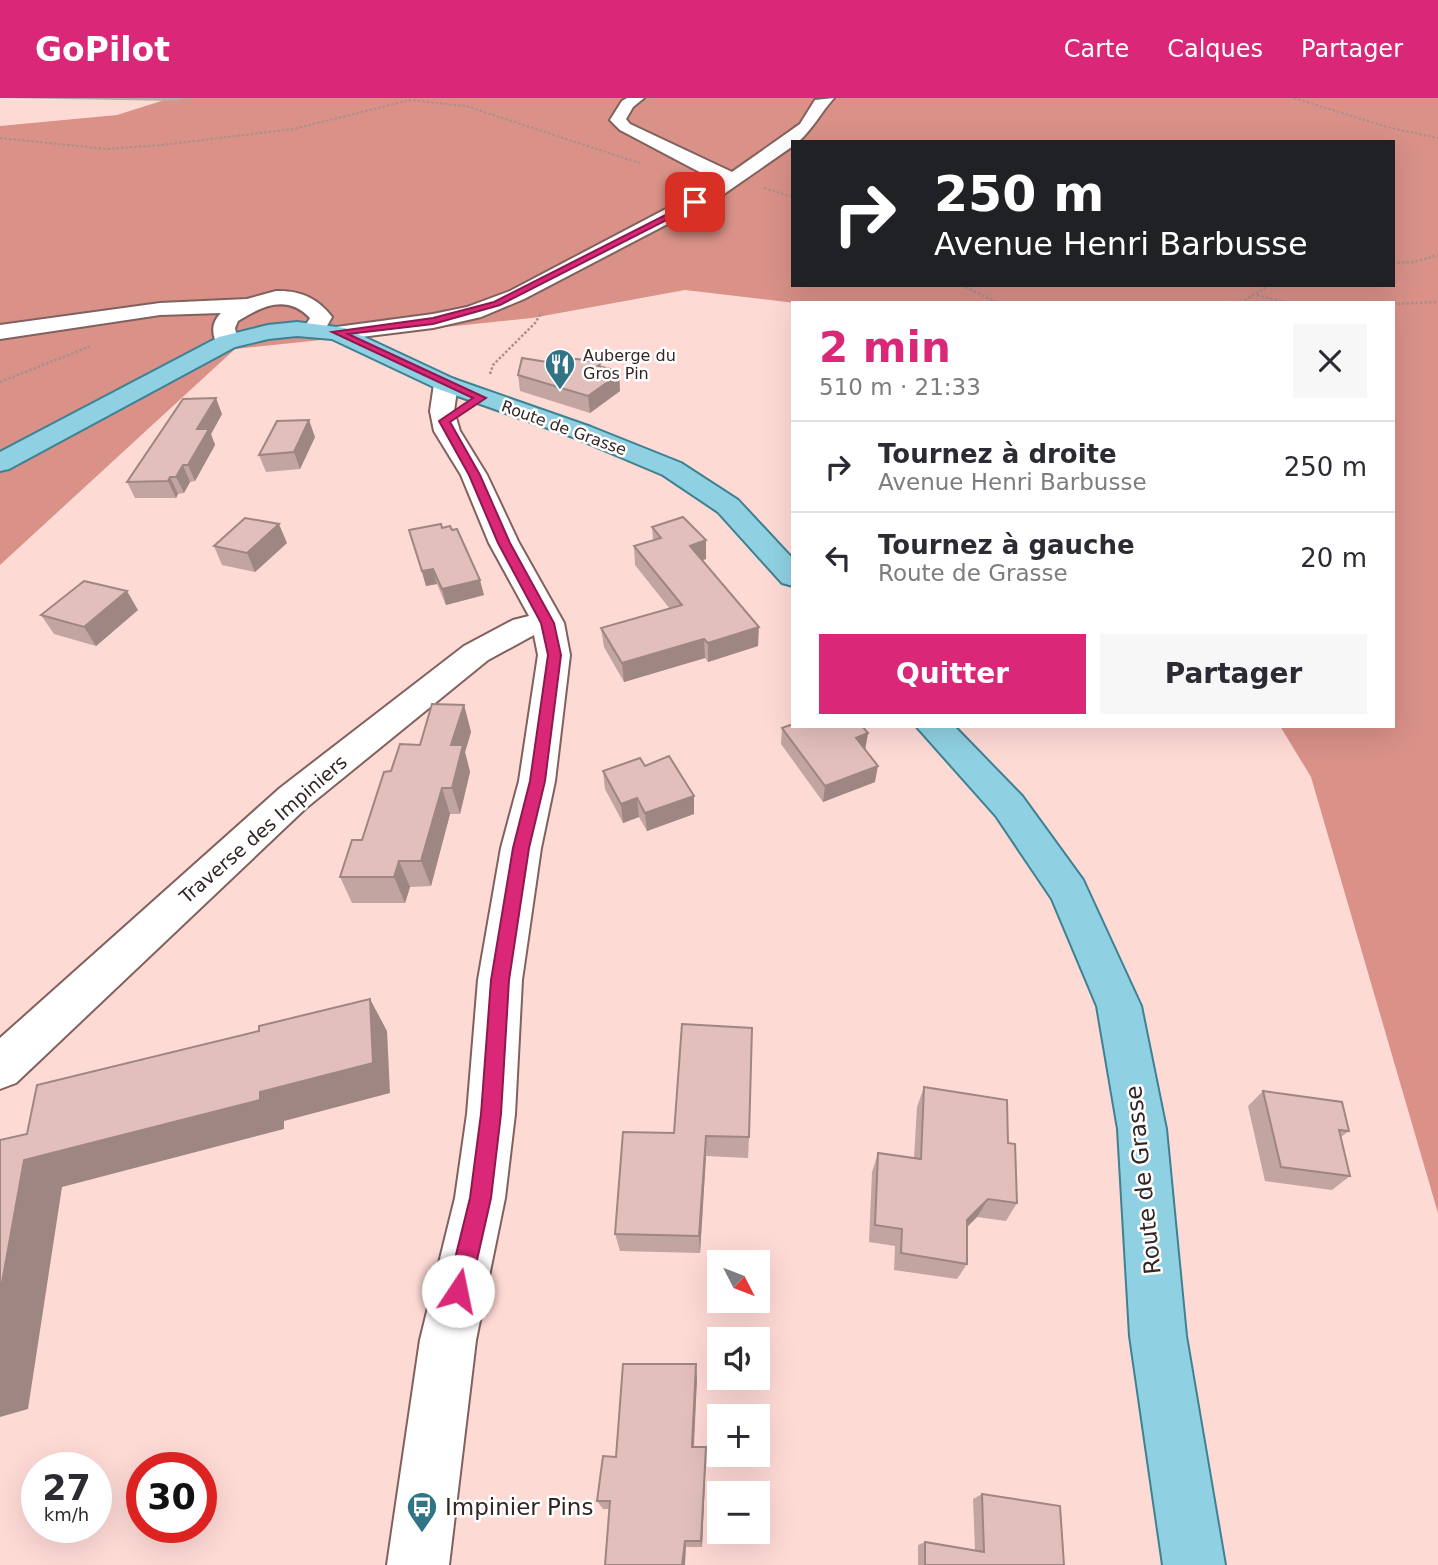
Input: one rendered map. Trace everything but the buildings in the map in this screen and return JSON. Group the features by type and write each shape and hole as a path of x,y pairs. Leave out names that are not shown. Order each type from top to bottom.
{"main road":[{"path":"0,463 227,342 268,332 326,330"},
{"name":"Route de Grasse","path":"326,330 445,402 481,398 582,432 672,469 727,506 791,575"},
{"name":"Route de Grasse","path":"935,728 1009,806 1069,892 1119,1006 1142,1129 1157,1336 1194,1565"}],"street":[{"path":"636,98 620,112 618,120 625,127 715,173 733,178"},
{"path":"227,342 223,327 226,320 272,297 298,298 312,306 321,317 326,330 433,321 473,312 517,295 715,192 806,127 820,103 827,98"},
{"path":"0,332 160,309 252,305"},
{"path":"418,1565 448,1340 480,1198 491,1114 500,980 521,848 537,781 554,655 548,623 504,543 445,402 481,398"},
{"name":"Traverse des Impiniers","path":"0,1068 293,798 476,653 524,627 548,623"}],"path":[{"path":"1294,98 1387,127 1438,138"},
{"path":"0,138 106,149 162,145 293,129 410,100 428,100 466,106 643,165"},
{"path":"1395,263 1414,262 1438,255"},
{"path":"481,398 493,365 535,323 543,309 549,291 549,278"},
{"path":"966,287 994,301"},
{"path":"1245,301 1267,287"},
{"path":"1258,295 1281,301"},
{"path":"1395,304 1438,302"}],"shaded area":[{"path":"171,98 1438,98 1438,1213 1311,777 1281,728 1395,728 1395,301 791,303 685,290 532,318 235,349 0,565 0,126 117,115"}],"place":[{"name":"Auberge du Gros Pin","path":"560,391"},
{"name":"Impinier Pins","path":"422,1534"}],"route":[{"path":"458,1291 480,1198 491,1114 500,980 521,848 544,737 552,681 552,636 527,582 504,543 474,475 447,431 444,421 467,404 481,398 337,332 433,321 497,304 695,202"}]}
